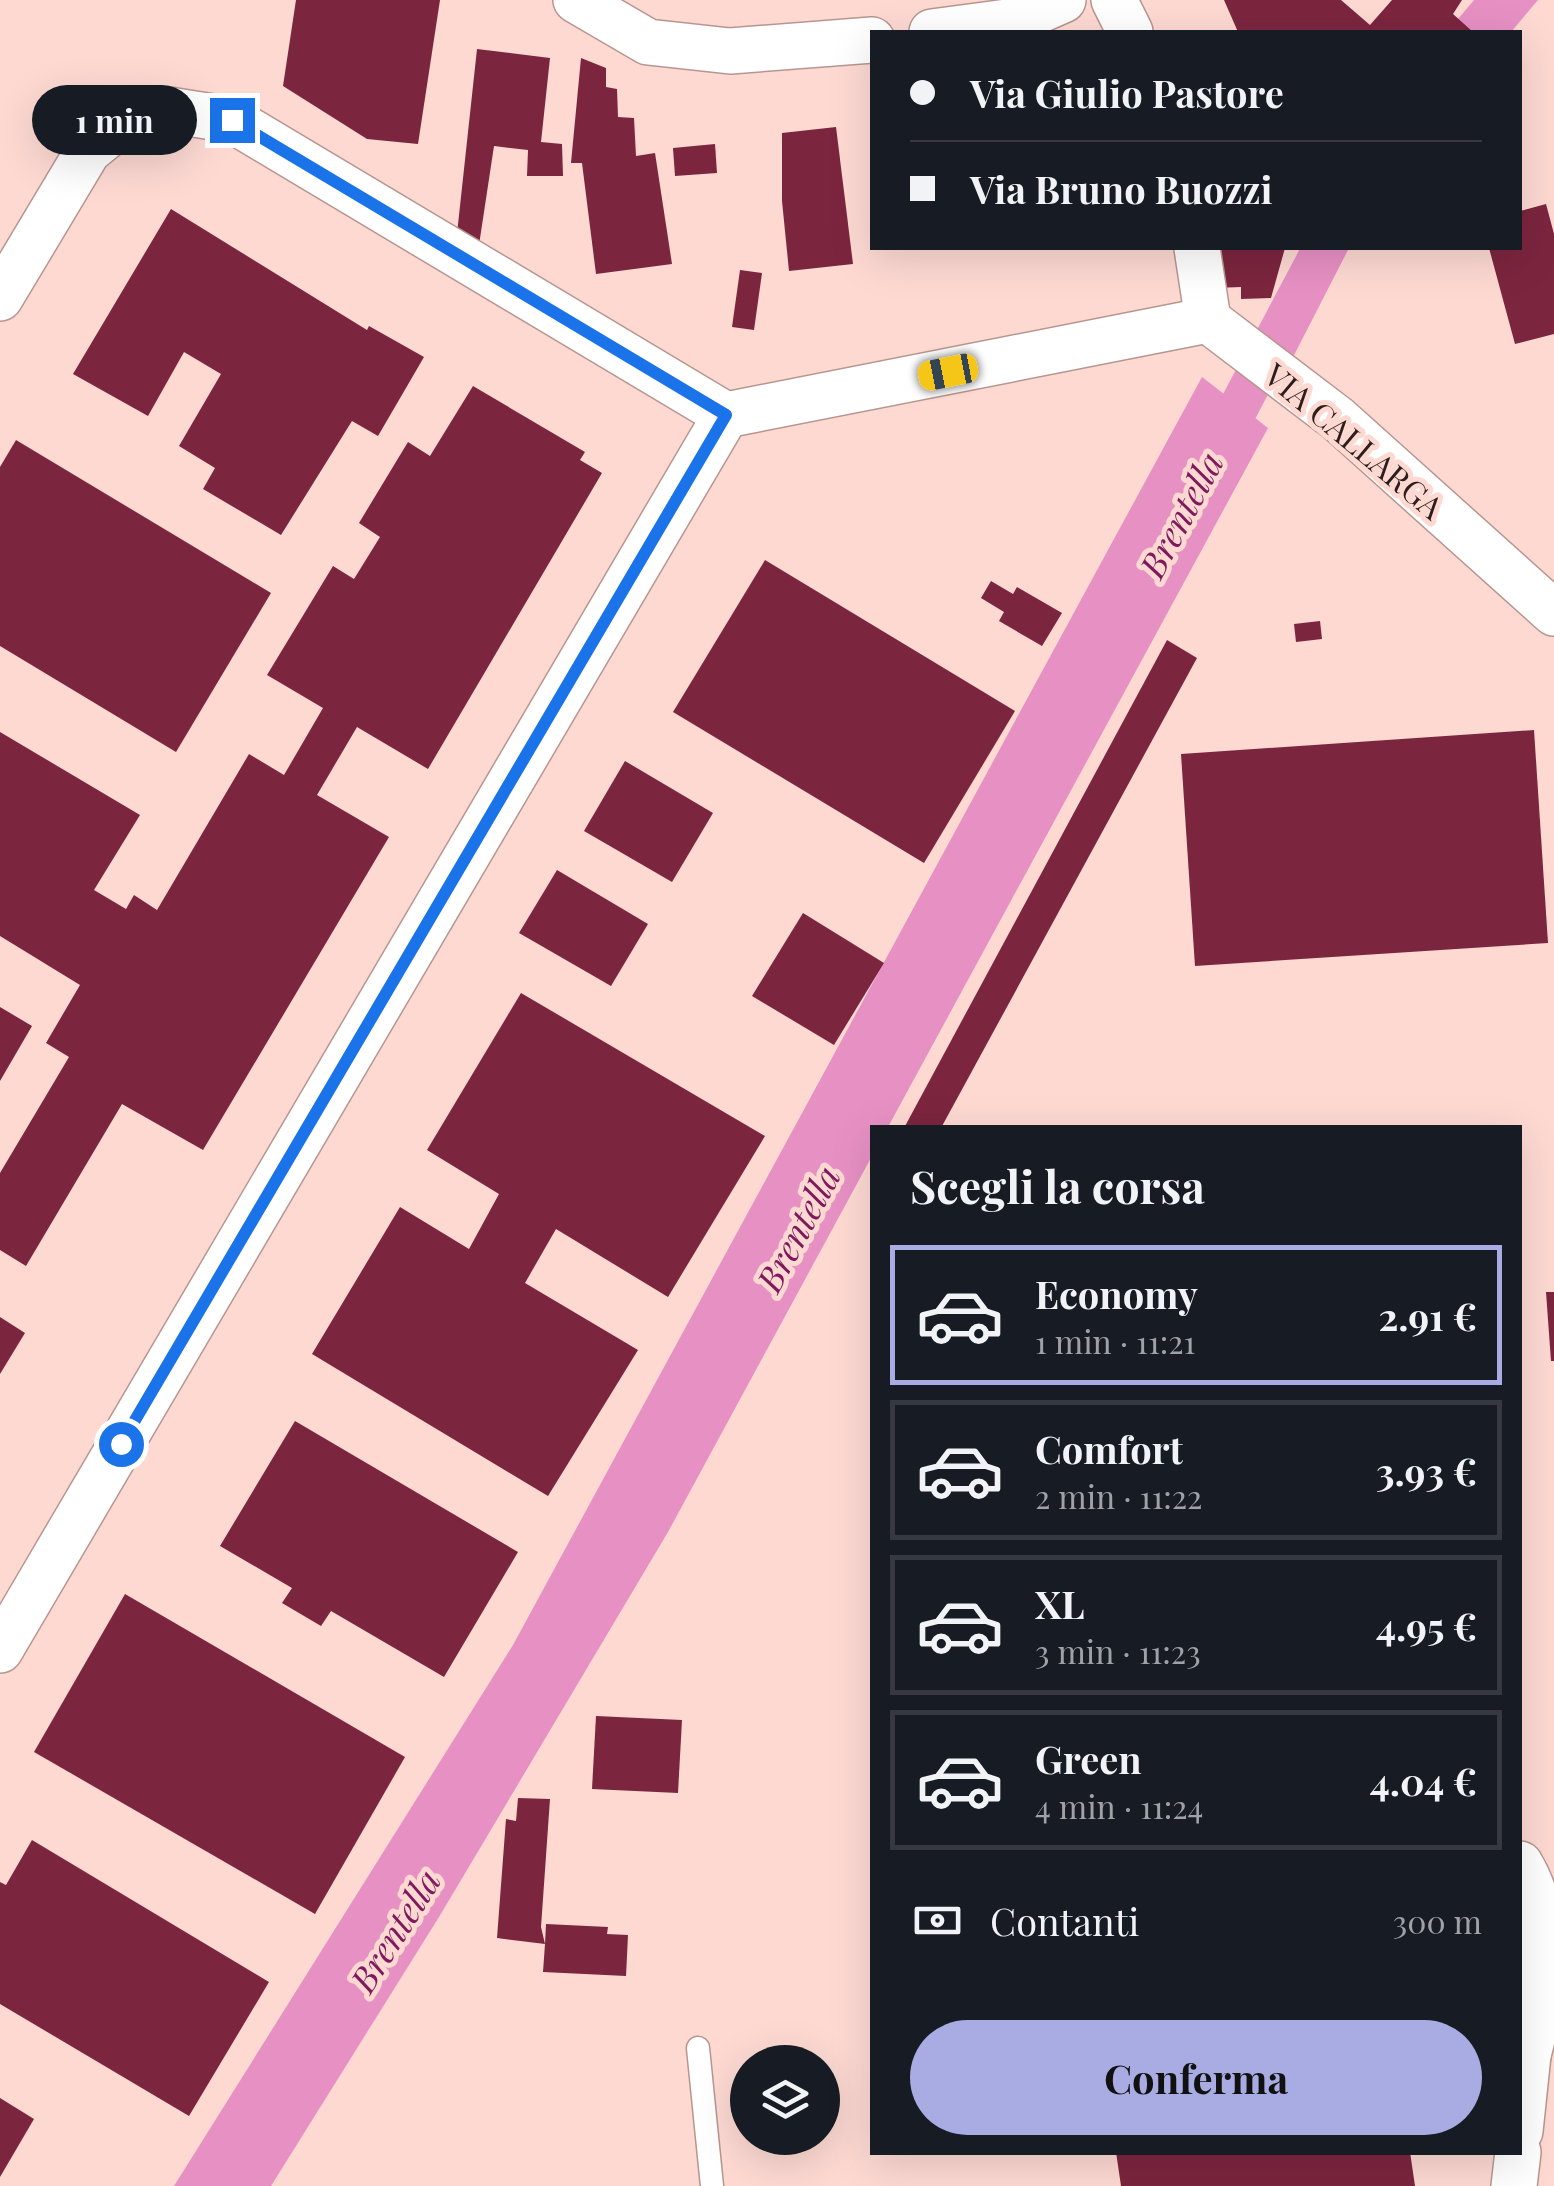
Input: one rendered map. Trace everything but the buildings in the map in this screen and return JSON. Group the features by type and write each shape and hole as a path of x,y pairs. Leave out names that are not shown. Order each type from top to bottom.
{"street":[{"path":"576,0 648,42 730,52 870,40"},
{"path":"946,30 1015,20 1063,0"},
{"path":"1114,0 1129,30"},
{"path":"0,298 88,151 121,124 169,110 232,120 726,415 1208,320 1197,250"},
{"name":"VIA CALLARGA","path":"1208,320 1338,419 1554,613"},
{"path":"0,1650 726,415"},
{"path":"1522,1866 1530,1875 1550,1933 1548,1980 1524,2046 1522,2088"},
{"path":"1514,2186 1518,2155"}],"lane":[{"path":"698,2048 712,2186"}],"water":[{"path":"1474,0 1538,0 1513,30 1449,30"},
{"path":"1299,250 1348,250 1290,363 1253,341 1281,295"},
{"path":"1202,377 1268,428 889,1125 870,1125 870,1160 668,1532 439,1917 271,2186 174,2186 513,1645"}],"waterway":[{"name":"Brentella","path":"1215,452 1322,250"}],"route":[{"path":"121,1444 726,415 232,120"}]}
